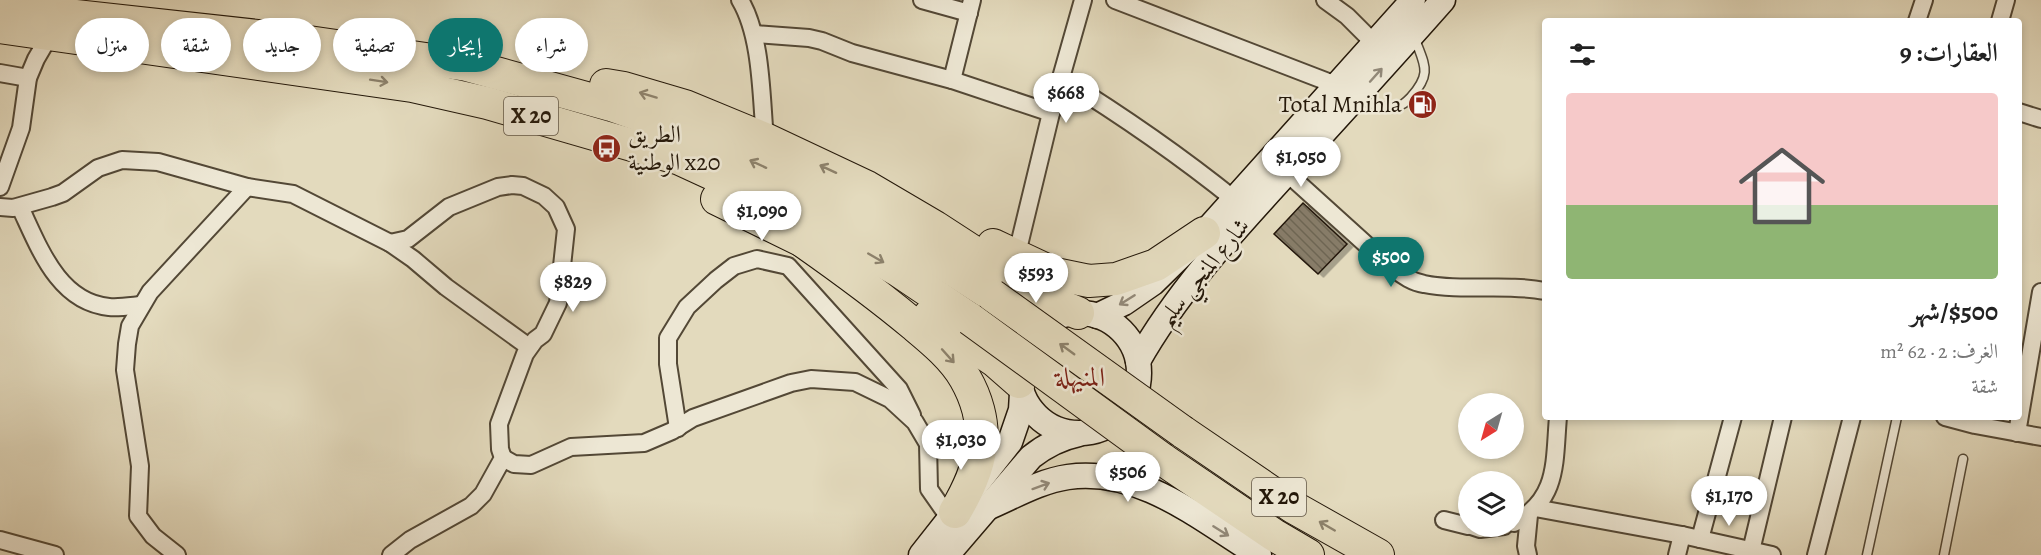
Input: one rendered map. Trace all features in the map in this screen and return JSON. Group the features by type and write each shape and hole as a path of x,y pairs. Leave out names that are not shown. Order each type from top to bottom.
{"highway":[{"path":"116,0 128,12 151,26"},
{"name":"X 20","path":"0,3 58,15 295,40 428,59"},
{"name":"X 20","path":"0,27 401,84 487,103 680,159 834,233 899,271 970,319 1162,459 1274,535 1308,555"},
{"name":"X 20","path":"503,70 624,88 685,106 765,139 867,187 935,227 1049,301 1087,314"},
{"name":"X 20","path":"492,72 611,105 687,132 836,201 915,245 992,295 1183,432 1293,507 1378,555"},
{"name":"X 20","path":"487,103 563,130 707,194 836,257 995,361 1021,388"},
{"path":"867,187 1055,274 1089,281 1116,279 1156,265 1204,233"},
{"path":"804,242 870,289 905,318 947,354 965,377 981,422 981,442 973,480 953,515"}],"main road":[{"name":"شارع المنجي سليم","path":"1138,361 1155,330 1176,301 1287,173 1345,92 1374,43 1413,0"},
{"name":"شارع المنجي سليم","path":"1087,314 1124,303 1153,283 1345,92 1413,34 1443,0"},
{"path":"921,555 1010,442 1021,410 1019,365 1023,349 1033,334 1046,323 1061,316 1087,314 1111,323 1123,333 1138,361 1136,393 1126,411 1111,424 1092,432 1062,438 1031,457 947,555"},
{"path":"1021,388 1031,410 1044,423 1061,431 1080,434"},
{"name":"X 20","path":"987,508 1066,477 1089,475 1111,477 1133,483 1172,501 1259,555"}],"street":[{"path":"740,0 755,34 765,139"},
{"path":"922,0 970,7 952,80"},
{"path":"1020,241 1051,113 1083,0"},
{"path":"1115,0 1345,92"},
{"path":"1325,0 1347,16 1374,43"},
{"path":"1918,18 1924,0"},
{"path":"2001,18 2006,0"},
{"path":"755,34 809,38 852,53 952,80 1051,113"},
{"path":"0,187 21,128 28,78 50,35"},
{"path":"0,73 28,78"},
{"path":"1061,78 1139,128 1193,166 1235,200"},
{"path":"2022,113 2041,119"},
{"path":"0,207 8,209 20,207 63,193 98,168 122,160 158,162 247,187 294,194 390,243 529,347"},
{"path":"1287,173 1406,278 1423,284 1514,287 1542,291"},
{"path":"390,243 413,236 449,207 498,187 524,186 544,196 556,207 566,229 558,303 543,334 529,347 499,424 500,449 503,458 514,464 531,465 572,447 644,443 678,428 693,418 792,383 811,379 855,382 890,399 915,422"},
{"path":"177,555 153,537 138,516 140,466 125,370 130,326 150,292 247,187"},
{"path":"20,207 36,242 58,279 77,296 92,304 111,308 141,305"},
{"path":"678,428 668,364 668,338 677,321 716,280 734,266 757,259 788,266 900,389 928,444 929,489 953,515"},
{"path":"2022,416 2034,374 2040,300"},
{"path":"1524,517 1532,512 1545,496 1551,483 1558,420"},
{"path":"1700,539 1732,420"},
{"path":"1751,552 1782,420"},
{"path":"1816,555 1851,420"},
{"path":"1958,420 2041,437"},
{"path":"2017,433 2021,420"},
{"path":"391,555 410,540 471,506 483,494 503,458"},
{"path":"1532,512 1682,535 1772,555"},
{"path":"1528,555 1526,546 1532,512"},
{"path":"1444,520 1458,523"},
{"path":"1677,555 1682,535"},
{"path":"0,540 55,555"}],"lane":[{"path":"1345,92 1393,108 1402,106 1422,84 1425,77 1425,67 1413,34"},
{"path":"1867,555 1896,420"},
{"path":"1944,555 1963,459"}],"building":[{"path":"1303,203 1347,244 1318,274 1274,234"}],"place":[{"name":"Total Mnihla","path":"1423,104"},
{"name":"الطريق الوطنية x20","path":"607,148"}],"district":[{"name":"المنيهلة","path":"1080,377"}]}
